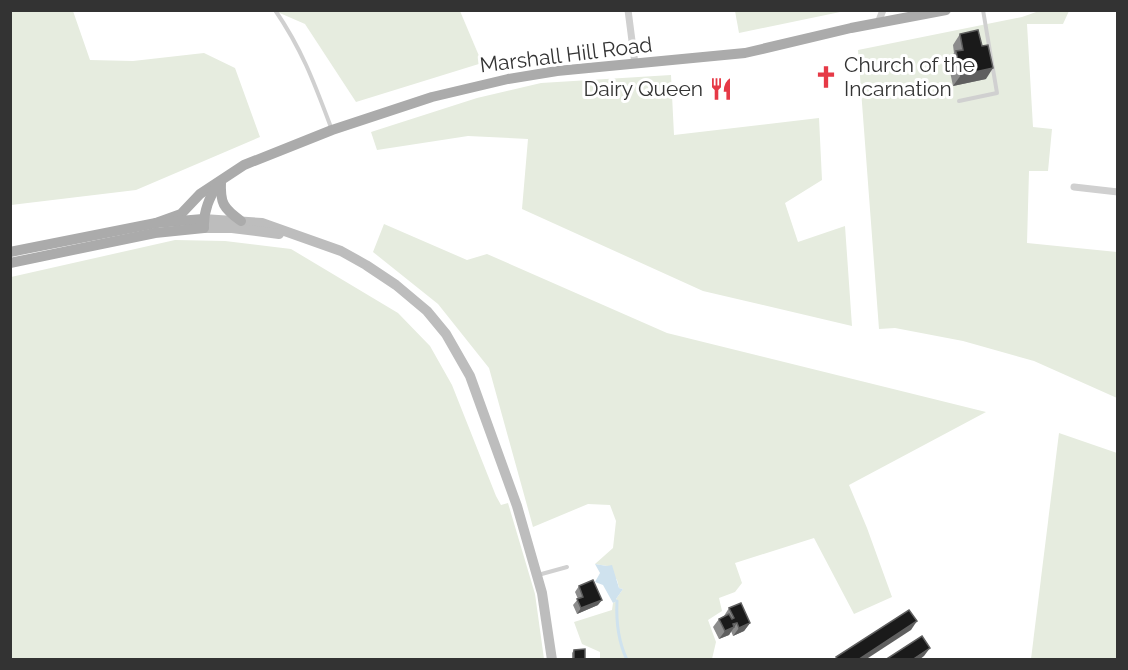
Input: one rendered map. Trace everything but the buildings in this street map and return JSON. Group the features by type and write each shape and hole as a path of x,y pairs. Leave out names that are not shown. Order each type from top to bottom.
{"main road":[{"name":"Marshall Hill Road","path":"156,223 181,214 200,194 221,178 244,165 332,130 432,97 480,85 557,71 745,53 946,10"},
{"path":"221,178 222,204 229,213 241,220"},
{"path":"204,224 209,199 221,178"},
{"path":"10,262 204,224 241,220 262,223 341,251 374,270 411,297 446,334 470,376 479,398 517,506 538,575 552,660"},
{"path":"10,252 156,223 204,224 301,236"}],"street":[{"path":"628,10 635,64"},
{"path":"878,23 883,10"},
{"path":"1074,187 1118,192"}],"lane":[{"path":"275,10 298,45 332,130"},
{"path":"959,101 997,93 983,10"},
{"path":"538,575 567,567"}],"shaded area":[{"path":"735,10 845,11 739,33"},
{"path":"10,11 73,11 90,60 133,61 204,53 235,68 260,137 136,190 11,205"},
{"path":"275,11 460,11 482,63 356,102 305,24"},
{"path":"1039,11 1069,11 1063,24 1027,24 1033,127 1052,129 1048,171 1029,171 1027,243 1117,252 1117,398 1034,361 963,341 895,328 879,329 858,50 1022,17"},
{"path":"671,75 674,135 819,118 822,180 785,203 798,242 845,226 852,326 703,291 522,209 528,139 468,136 377,150 371,132 477,98 541,83"},
{"path":"384,224 467,260 487,254 667,333 986,412 849,485 892,597 854,614 814,538 735,563 742,583 735,592 719,598 722,611 708,620 716,642 712,659 600,659 600,652 582,644 574,622 612,610 613,603 617,601 623,589 619,588 617,580 607,566 595,564 613,548 616,521 610,505 588,504 533,527 489,368 438,304 373,252"},
{"path":"175,240 225,241 291,249 398,313 430,346 452,385 496,496 501,505 508,503 535,594 544,659 11,659 11,277"},
{"path":"1059,433 1117,453 1117,659 1031,659"}],"water":[{"path":"595,564 612,565 619,588 623,589 617,601 613,603 603,585 595,582 600,573"}],"waterway":[{"path":"617,601 618,631 627,660"}],"place":[{"name":"Church of the Incarnation","path":"826,77"},
{"name":"Dairy Queen","path":"721,89"}]}
